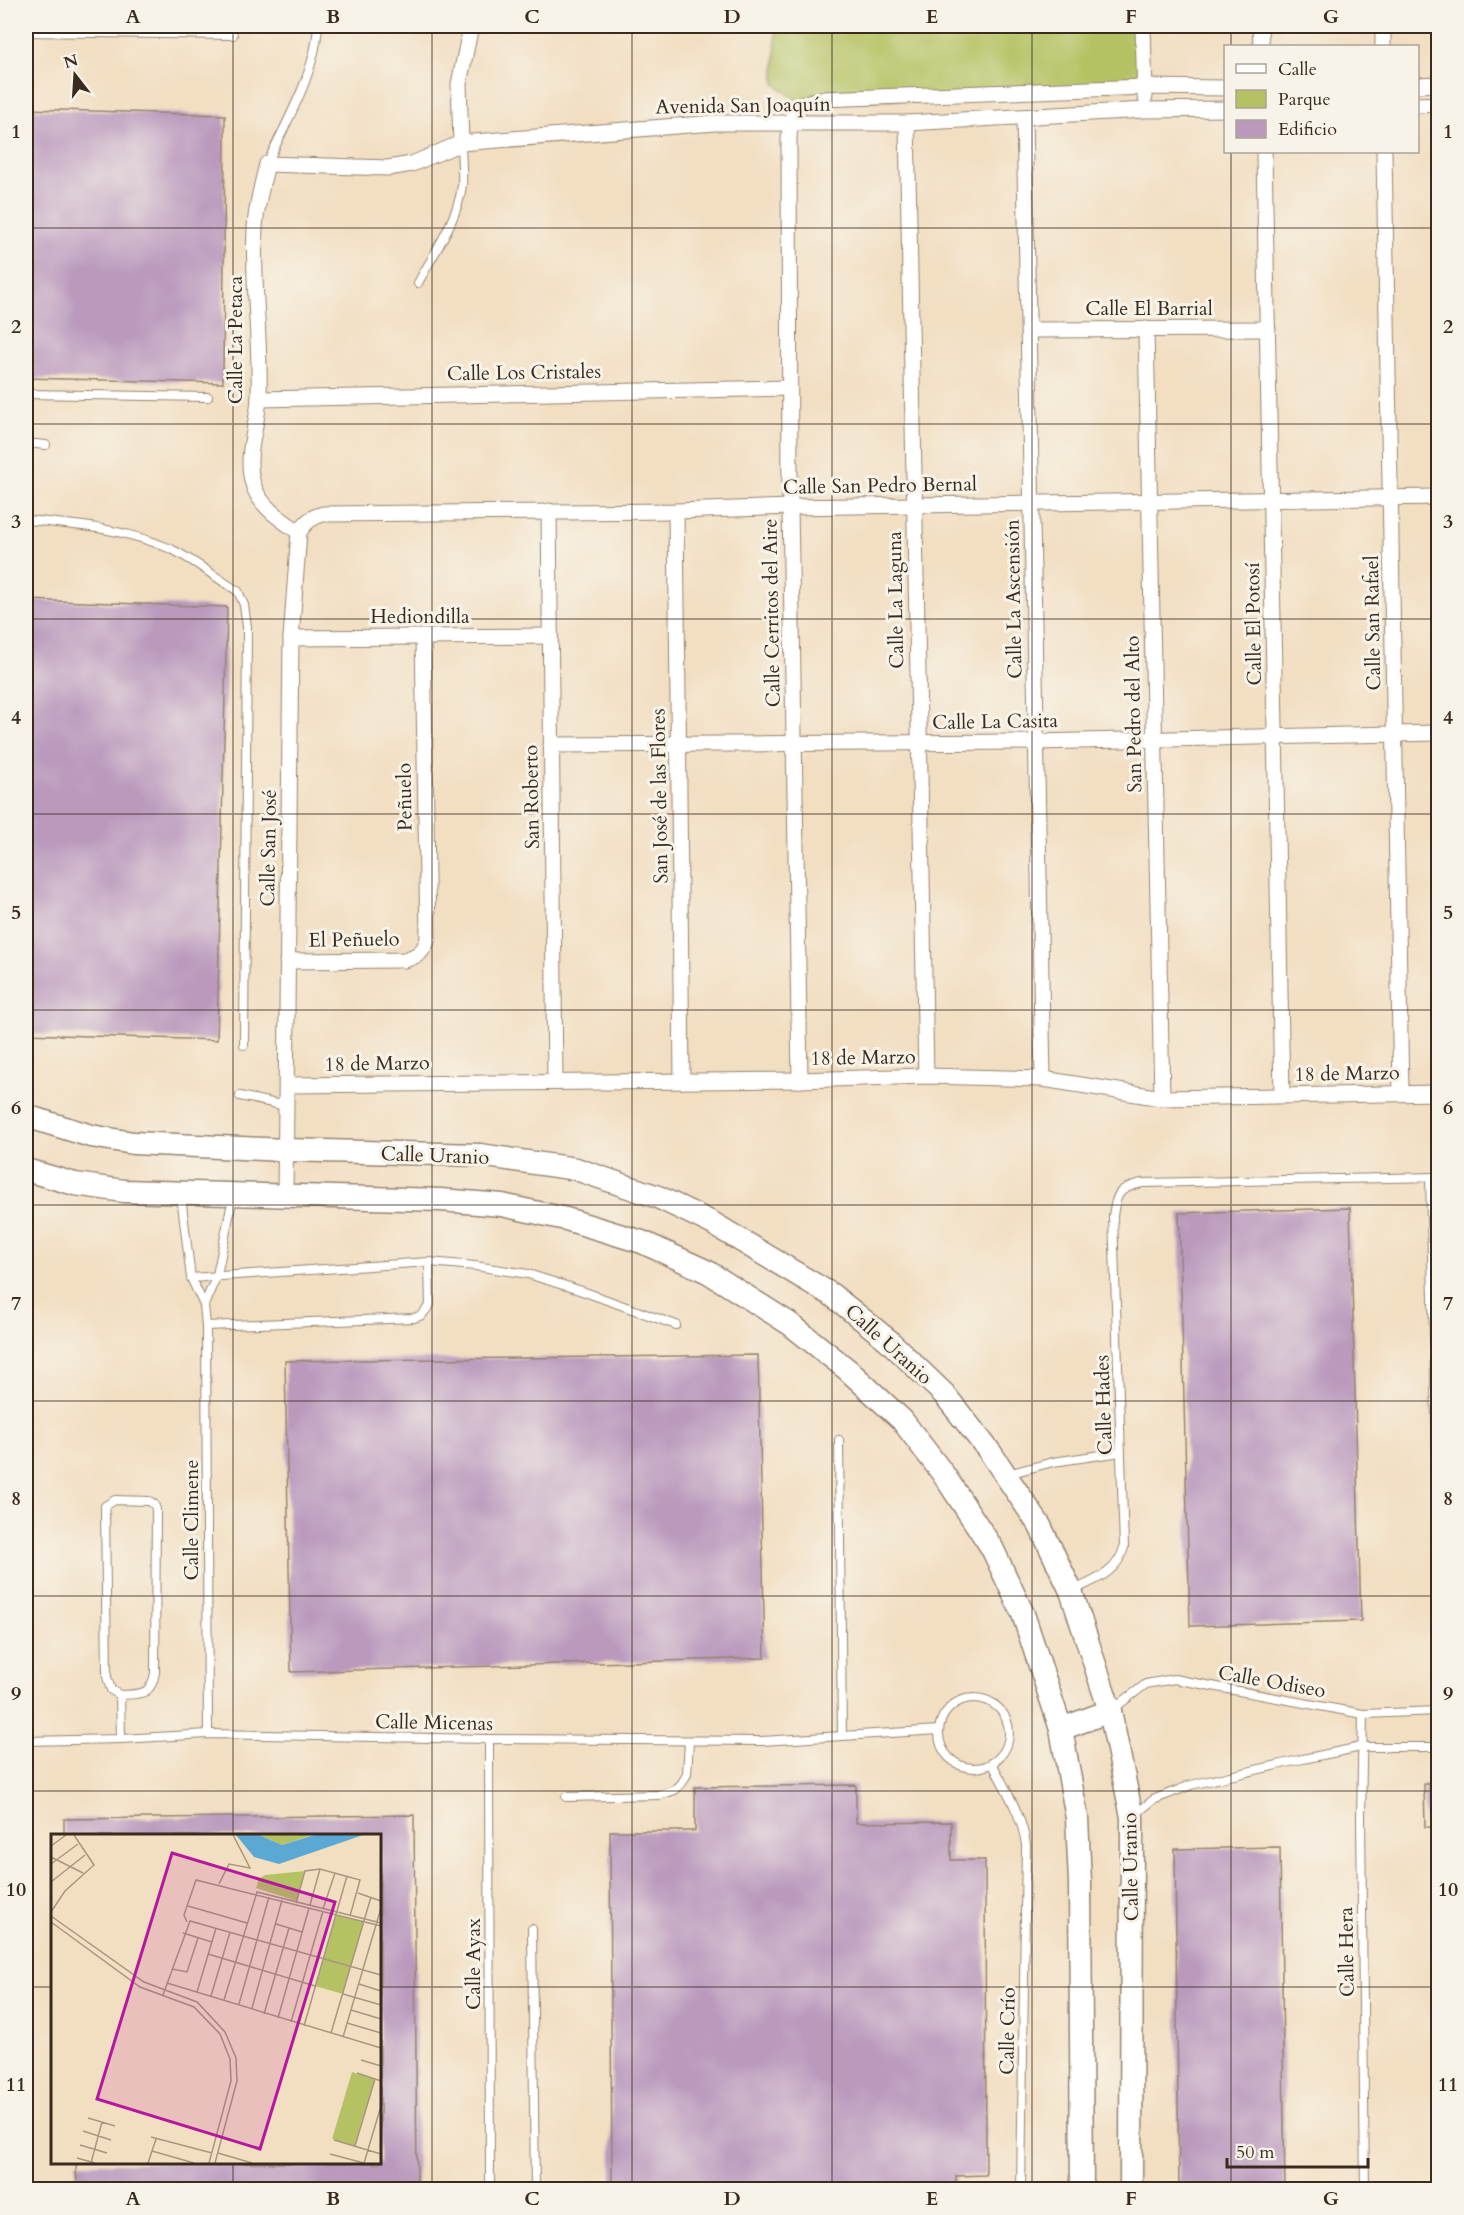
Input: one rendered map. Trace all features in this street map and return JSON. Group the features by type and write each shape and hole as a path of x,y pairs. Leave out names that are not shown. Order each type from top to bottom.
{"street":[{"path":"461,143 459,84 471,26"},
{"path":"1143,26 1145,110"},
{"path":"1260,26 1260,45"},
{"path":"1383,26 1383,45"},
{"path":"1419,85 1438,84"},
{"name":"Avenida San Joaquín","path":"792,117 810,100 822,99 1145,87 1224,88"},
{"path":"1419,105 1438,104"},
{"name":"Avenida San Joaquín","path":"267,164 388,168 412,164 461,143 792,117 907,123 1145,110 1224,109"},
{"name":"Calle Cerritos del Aire","path":"792,117 789,388 800,1080"},
{"name":"Calle La Ascensión","path":"1024,117 1043,1080"},
{"name":"Calle La Laguna","path":"907,123 926,1076"},
{"name":"Calle El Potosí","path":"1264,153 1282,1095"},
{"name":"Calle San Rafael","path":"1384,153 1401,1093"},
{"name":"Calle La Petaca","path":"267,164 255,227 259,399 250,463 252,482 259,499 272,513 299,532"},
{"name":"San Pedro del Alto","path":"1146,329 1162,1098"},
{"name":"Calle El Barrial","path":"1029,330 1268,329"},
{"name":"Calle Los Cristales","path":"259,399 789,388"},
{"name":"Calle San Pedro Bernal","path":"299,532 314,516 323,514 676,511 790,507 1438,497"},
{"name":"San Roberto","path":"549,511 555,1082"},
{"name":"San José de las Flores","path":"676,511 682,1081"},
{"name":"Calle San José","path":"285,1196 291,638 299,532"},
{"name":"Hediondilla","path":"291,638 550,636"},
{"name":"Peñuelo","path":"421,954 428,938 423,637"},
{"name":"Calle La Casita","path":"551,745 1036,742 1438,733"},
{"name":"El Peñuelo","path":"287,961 404,960 421,954"},
{"name":"18 de Marzo","path":"287,1085 800,1080 926,1076 1043,1080 1162,1098 1438,1093"},
{"name":"Calle Uranio","path":"26,1116 91,1136 133,1143 480,1155 576,1169 658,1197 712,1223 832,1294 888,1340 944,1394 1006,1475 1040,1526 1071,1591 1110,1711 1132,1817 1131,2190"},
{"path":"26,1170 75,1184 124,1191 233,1196 441,1200 502,1205 566,1218 642,1242 708,1272 790,1324 848,1370 902,1420 944,1475 992,1548 1023,1614 1061,1730 1077,1818 1080,1882 1082,2190"},
{"path":"1061,1730 1110,1711"}],"lane":[{"path":"267,164 308,75 317,43 318,26"},
{"path":"26,32 234,35"},
{"path":"418,282 443,238 462,186 461,143"},
{"path":"26,394 208,397"},
{"path":"26,443 46,445"},
{"path":"26,520 100,527 137,537 172,550 238,591 242,597 247,627 244,1045"},
{"path":"240,1096 286,1106"},
{"path":"1434,1177 1438,1499"},
{"name":"Calle Hades","path":"1071,1591 1116,1567 1124,1547 1113,1216 1115,1199 1120,1191 1128,1186 1142,1183 1434,1177"},
{"name":"Calle Climene","path":"180,1194 191,1278 204,1305 206,1326 208,1734"},
{"name":"Calle Climene","path":"204,1305 217,1275 233,1196"},
{"path":"191,1278 429,1262 475,1266 528,1274 676,1325"},
{"path":"206,1326 414,1318 428,1310 430,1305 429,1262"},
{"path":"839,1440 842,1735"},
{"path":"1006,1475 1053,1462 1121,1452"},
{"path":"115,1500 149,1501 156,1509 155,1673 150,1688 145,1693 120,1695 111,1690 107,1677 105,1506 115,1500"},
{"name":"Calle Odiseo","path":"1110,1711 1146,1684 1174,1679 1363,1714 1438,1711"},
{"path":"120,1695 121,1739"},
{"path":"977,1698 988,1701 1004,1715 1009,1736 1006,1747 992,1763 971,1768 960,1765 944,1751 939,1730 942,1719 956,1703 977,1698"},
{"name":"Calle Hera","path":"1363,1714 1361,1747 1365,2190"},
{"name":"Calle Micenas","path":"26,1741 208,1734 762,1741 939,1730"},
{"name":"Calle Ayax","path":"489,1739 490,2190"},
{"path":"566,1797 660,1795 675,1790 687,1774 689,1741"},
{"path":"1132,1817 1153,1800 1191,1785 1361,1747 1438,1747"},
{"name":"Calle Crío","path":"992,1763 1024,1829 1026,1872 1021,2190"},
{"path":"532,1929 535,2190"}],"green space":[{"path":"776,26 1143,26 1145,87 802,104 775,84"}],"building":[{"path":"26,109 225,115 223,383 26,378"},
{"path":"26,600 227,607 217,1040 26,1034"},
{"path":"1350,1208 1361,1621 1190,1626 1179,1213"},
{"path":"758,1355 765,1658 291,1672 285,1361"},
{"path":"1424,1784 1438,1784 1438,1827 1425,1827"},
{"path":"856,1785 856,1823 951,1822 951,1860 985,1860 986,2175 956,2176 956,2190 612,2190 610,1831 695,1831 695,1787"},
{"path":"414,1815 417,2190 77,2190 76,2164 381,2164 381,1834 64,1834 64,1819"},
{"path":"1280,1847 1285,2190 1179,2190 1175,1849"}]}
